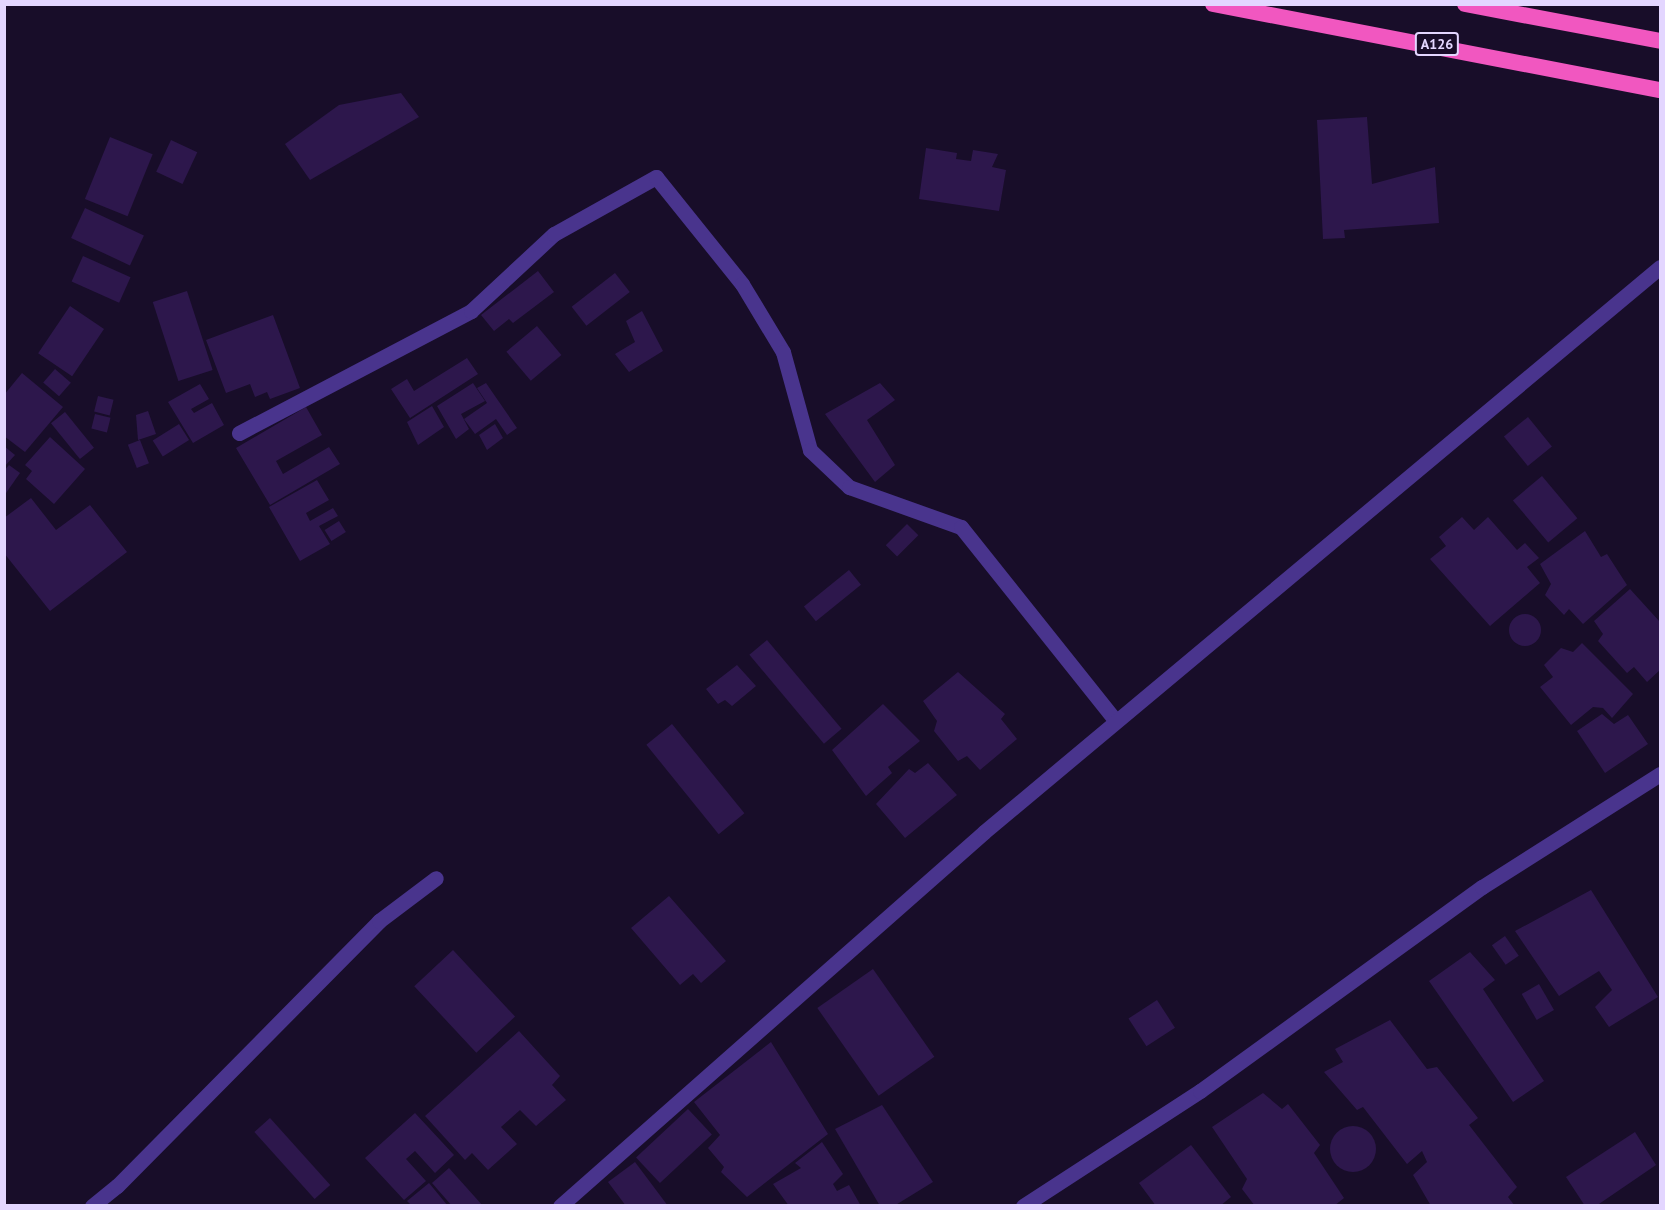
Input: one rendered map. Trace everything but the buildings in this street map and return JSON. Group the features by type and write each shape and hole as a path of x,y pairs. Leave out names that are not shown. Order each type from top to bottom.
{"highway":[{"name":"A126","path":"1213,4 1660,90"},
{"path":"1465,4 1660,41"}],"street":[{"path":"239,433 471,311 554,234 656,177 742,284 783,352 810,450 849,487 961,528 1116,721"},
{"path":"560,1206 1116,721 1660,267"},
{"path":"1023,1206 1200,1091 1482,887 1660,774"},
{"path":"92,1206 117,1186 378,921 436,878"}]}
